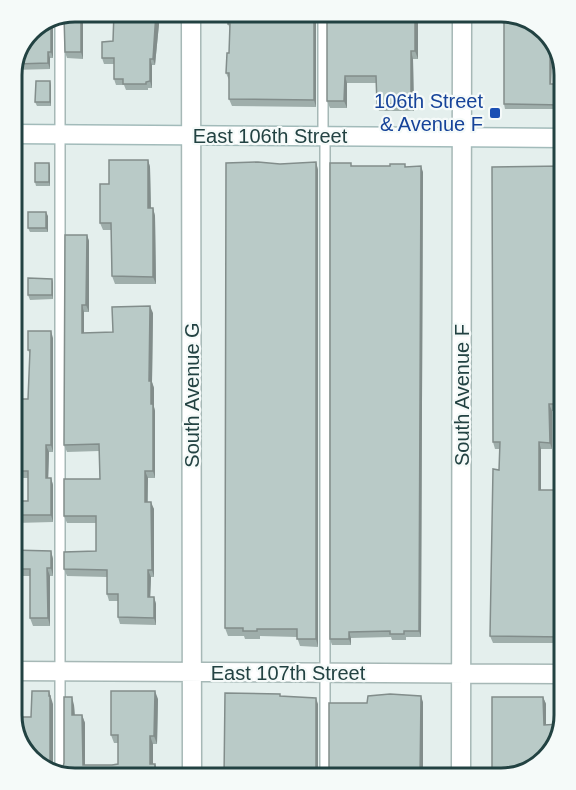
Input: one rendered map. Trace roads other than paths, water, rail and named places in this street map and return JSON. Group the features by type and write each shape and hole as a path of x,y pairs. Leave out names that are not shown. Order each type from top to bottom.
{"street":[{"name":"South Avenue G","path":"191,22 192,767"},
{"name":"South Avenue F","path":"461,768 462,23"},
{"name":"East 106th Street","path":"23,134 554,138"},
{"name":"East 107th Street","path":"22,671 554,674"}],"lane":[{"path":"323,23 325,768"},
{"path":"60,26 60,765"}],"place":[{"name":"106th Street & Avenue F","path":"495,113"}]}
